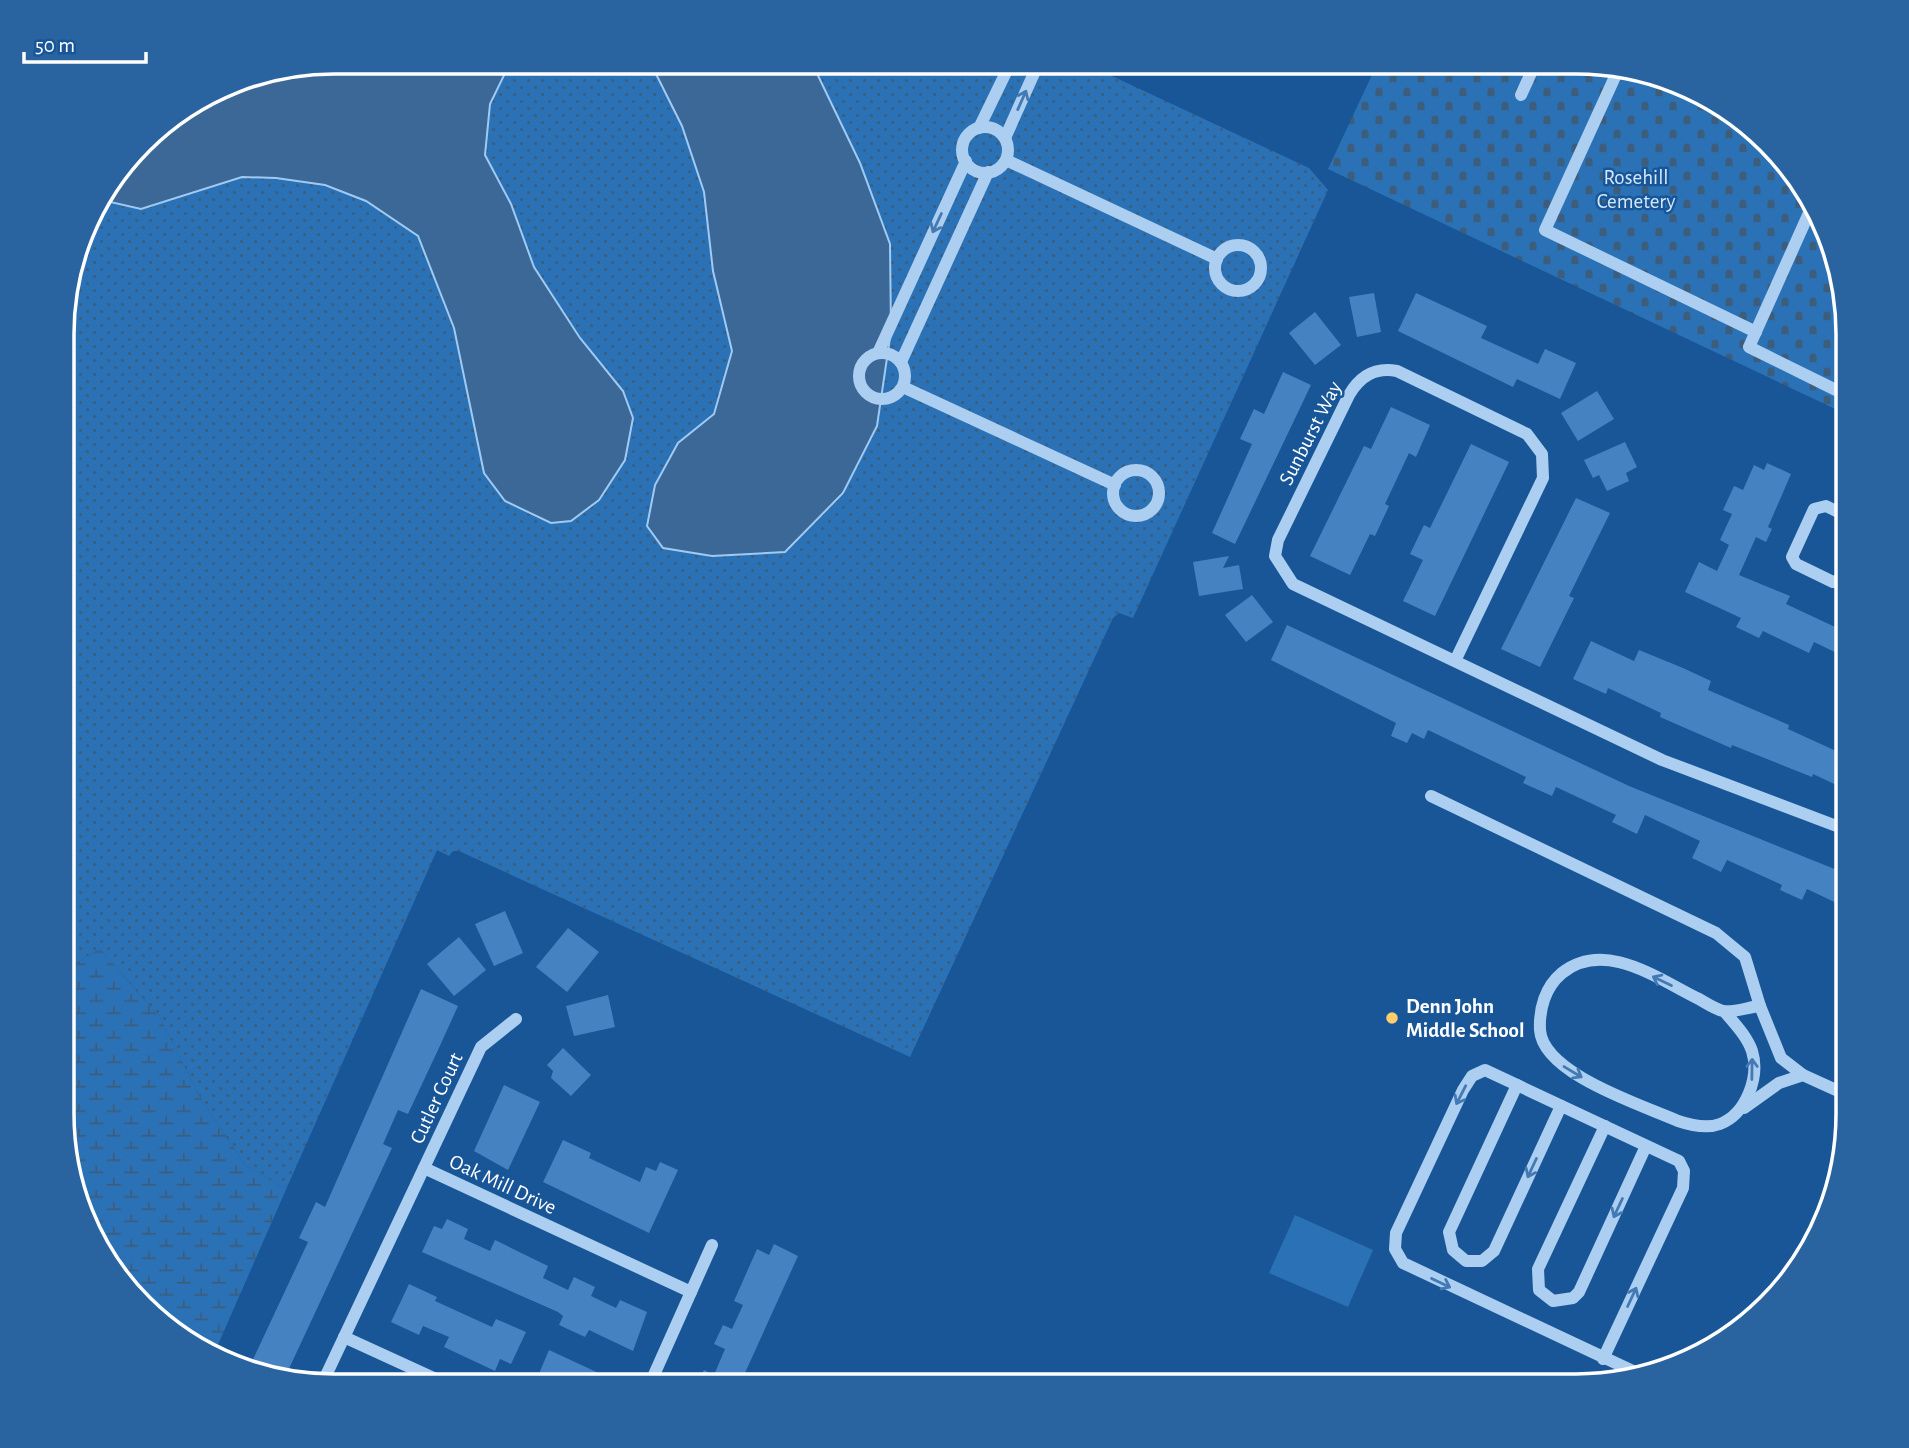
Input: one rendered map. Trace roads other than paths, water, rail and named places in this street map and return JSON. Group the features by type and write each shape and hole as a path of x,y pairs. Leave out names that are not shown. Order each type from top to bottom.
{"street":[{"path":"979,128 1006,74"},
{"path":"1005,138 994,128 972,131 963,143 966,161 973,169 988,172 995,170 1006,160 1008,153 1005,138 1034,74"},
{"path":"1521,95 1531,74"},
{"path":"1615,77 1545,230 1756,332"},
{"path":"1006,160 1217,259"},
{"path":"878,353 966,161"},
{"path":"901,362 988,172"},
{"path":"1808,216 1749,347 1836,390"},
{"path":"878,353 893,355 901,362 906,373 903,387 892,397 876,399 863,390 860,367 864,360 878,353"},
{"name":"Sunburst Way","path":"1455,661 1543,478 1542,454 1537,444 1516,429 1398,371 1374,372 1356,384 1349,395 1278,540 1275,556 1285,576 1305,592 1662,760 1836,826"},
{"path":"903,387 1115,485"},
{"path":"1836,511 1826,506 1814,509 1792,557 1797,564 1833,582 1836,581"},
{"path":"1431,796 1716,933 1745,957 1760,1006 1781,1058 1803,1075 1836,1090"},
{"path":"1738,1112 1748,1096 1754,1074 1752,1051 1724,1011 1628,965 1599,957 1575,963 1559,976 1543,1002 1540,1034 1550,1054 1569,1072 1678,1121 1692,1125 1719,1125 1738,1112 1779,1083 1803,1075"},
{"path":"1724,1011 1760,1006"},
{"name":"Cutler Court","path":"424,1168 481,1047 516,1019"},
{"path":"1603,1359 1683,1188 1684,1171 1679,1161 1485,1070 1472,1076 1396,1233 1395,1249 1403,1263 1440,1283 1603,1359 1628,1369"},
{"path":"1517,1085 1449,1232 1452,1250 1466,1261 1482,1261 1494,1251 1561,1106"},
{"path":"1605,1126 1538,1269 1539,1290 1553,1301 1573,1298 1579,1292 1646,1146"},
{"name":"Oak Mill Drive","path":"327,1374 424,1168 691,1292"},
{"path":"654,1374 712,1245"},
{"path":"344,1337 425,1374"}],"place":[{"name":"Denn John Middle School","path":"1392,1018"}],"park label":[{"name":"Rosehill Cemetery","path":"1636,189"}]}
